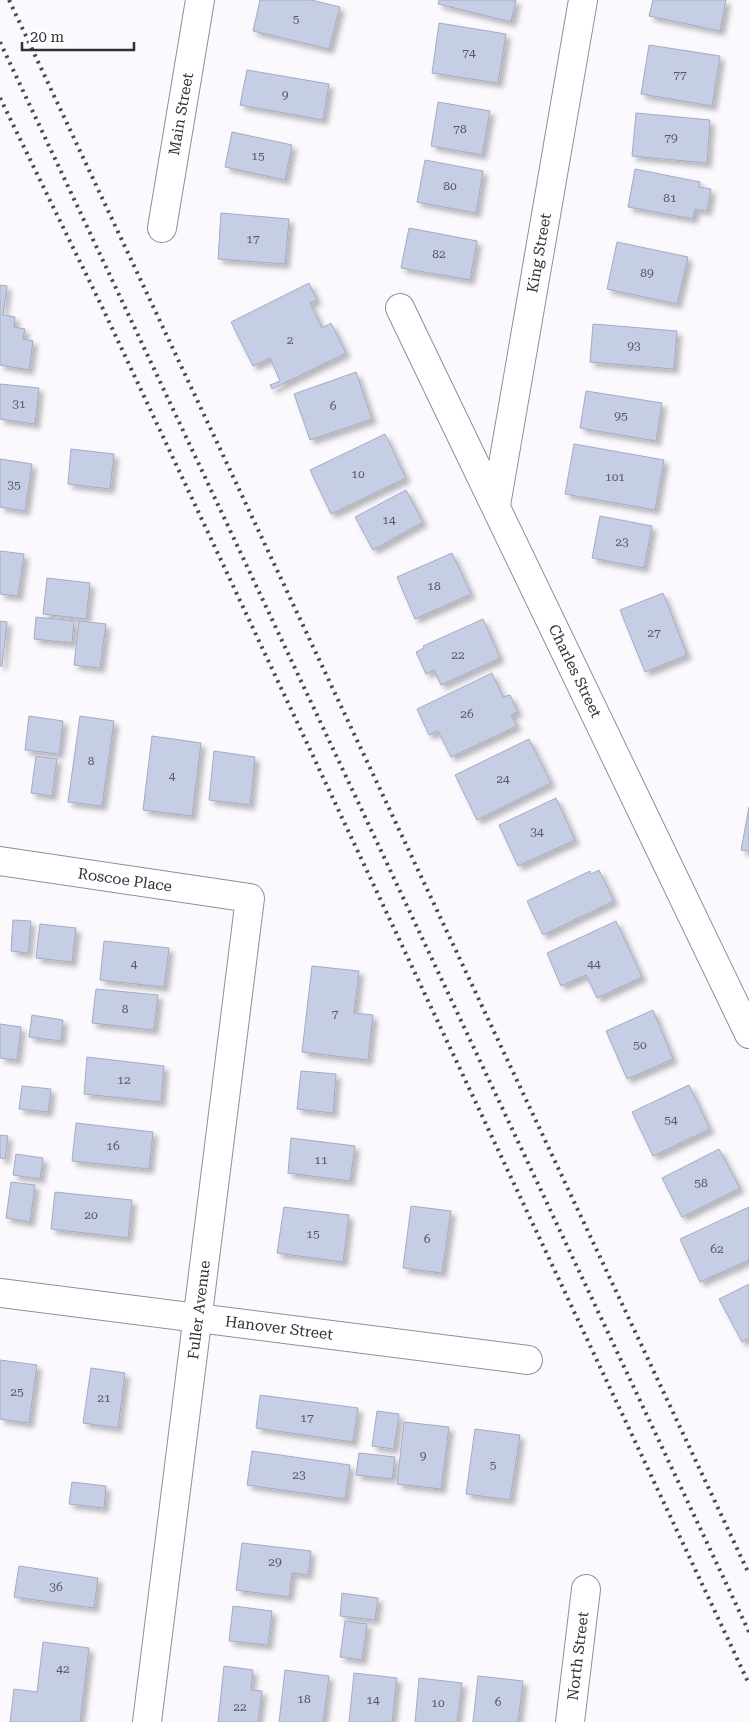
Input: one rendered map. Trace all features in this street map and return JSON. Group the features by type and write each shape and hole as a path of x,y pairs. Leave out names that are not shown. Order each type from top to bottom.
{"street":[{"name":"Main Street","path":"162,228 200,0"},
{"name":"King Street","path":"496,505 583,0"},
{"name":"Charles Street","path":"400,308 749,1034"},
{"name":"Roscoe Place","path":"0,861 250,898"},
{"name":"Fuller Avenue","path":"147,1722 250,898"},
{"name":"Hanover Street","path":"0,1293 528,1360"},
{"name":"North Street","path":"570,1722 586,1590"}],"building":[{"path":"260,0 311,0 340,7 329,49 253,31"},
{"path":"439,0 516,0 511,22 438,4"},
{"path":"653,0 726,0 720,31 649,16"},
{"path":"439,23 506,34 498,83 432,73"},
{"path":"649,45 720,56 712,106 641,94"},
{"path":"247,70 329,84 323,120 240,105"},
{"path":"438,102 490,111 482,155 431,146"},
{"path":"636,113 710,120 707,163 632,156"},
{"path":"232,132 292,145 285,180 225,167"},
{"path":"425,160 483,171 476,213 417,202"},
{"path":"635,169 700,182 699,187 711,189 707,211 695,209 693,219 628,207"},
{"path":"221,213 289,219 285,264 218,259"},
{"path":"409,228 477,241 470,280 401,268"},
{"path":"617,242 688,257 677,304 607,289"},
{"path":"309,283 317,300 310,303 322,328 331,323 346,353 272,389 270,385 280,381 270,358 253,366 231,322"},
{"path":"0,285 7,286 3,315 15,317 14,327 25,329 23,339 33,341 29,370 0,365"},
{"path":"593,324 677,331 674,369 590,362"},
{"path":"356,372 372,419 310,440 294,394"},
{"path":"0,384 39,388 35,424 0,419"},
{"path":"586,391 662,403 656,441 580,428"},
{"path":"385,434 406,478 331,514 310,470"},
{"path":"574,444 664,460 655,510 565,494"},
{"path":"71,449 114,454 110,489 68,484"},
{"path":"0,459 32,464 25,511 0,507"},
{"path":"406,490 423,522 373,550 355,517"},
{"path":"600,516 652,526 644,568 592,558"},
{"path":"0,551 24,554 18,596 0,594"},
{"path":"452,553 471,594 415,619 397,577"},
{"path":"47,578 90,583 86,619 43,614"},
{"path":"663,593 687,655 645,672 620,610"},
{"path":"36,617 74,621 72,643 34,639"},
{"path":"483,619 500,658 441,685 434,670 426,674 416,652 424,648 423,646"},
{"path":"0,621 7,622 2,666 0,666"},
{"path":"79,621 106,624 100,668 74,665"},
{"path":"492,673 503,697 510,695 518,712 511,715 517,726 451,757 438,731 429,735 417,709"},
{"path":"29,716 63,721 59,754 25,750"},
{"path":"80,716 114,721 102,806 68,802"},
{"path":"152,736 201,743 192,816 143,810"},
{"path":"529,739 551,783 477,820 455,775"},
{"path":"214,751 255,757 250,805 209,800"},
{"path":"36,756 57,759 52,796 31,793"},
{"path":"556,798 575,840 518,866 499,825"},
{"path":"749,807 749,851 741,850"},
{"path":"599,870 614,901 543,935 527,901 590,871 591,874"},
{"path":"13,920 31,921 28,953 11,951"},
{"path":"616,921 642,977 597,998 586,975 561,986 547,953"},
{"path":"40,924 76,928 72,962 36,958"},
{"path":"104,941 169,948 164,987 100,980"},
{"path":"312,966 359,971 354,1013 373,1015 368,1060 302,1052"},
{"path":"96,989 158,995 154,1030 92,1023"},
{"path":"653,1010 673,1059 627,1079 606,1031"},
{"path":"32,1015 63,1020 61,1041 29,1037"},
{"path":"0,1024 21,1027 17,1060 0,1058"},
{"path":"87,1057 164,1066 161,1102 84,1094"},
{"path":"301,1071 336,1074 333,1113 297,1109"},
{"path":"689,1085 710,1129 653,1156 632,1112"},
{"path":"22,1086 51,1089 48,1112 19,1109"},
{"path":"76,1123 153,1132 149,1169 72,1161"},
{"path":"0,1135 8,1136 5,1159 0,1158"},
{"path":"291,1138 355,1146 350,1181 288,1173"},
{"path":"719,1149 740,1188 682,1217 662,1178"},
{"path":"16,1154 43,1158 40,1179 13,1175"},
{"path":"11,1182 35,1185 30,1222 6,1218"},
{"path":"55,1192 132,1200 128,1238 51,1229"},
{"path":"411,1206 451,1211 442,1273 403,1268"},
{"path":"284,1207 349,1215 343,1262 277,1253"},
{"path":"749,1207 749,1260 700,1282 680,1239"},
{"path":"749,1284 749,1338 742,1342 719,1299"},
{"path":"0,1360 37,1365 29,1423 0,1419"},
{"path":"91,1368 125,1373 118,1428 83,1423"},
{"path":"260,1395 358,1408 353,1442 256,1428"},
{"path":"377,1411 399,1414 394,1449 372,1446"},
{"path":"404,1422 449,1427 441,1489 397,1484"},
{"path":"475,1429 520,1435 510,1500 466,1494"},
{"path":"252,1451 350,1465 345,1499 247,1485"},
{"path":"359,1453 395,1457 392,1479 356,1475"},
{"path":"72,1482 106,1486 104,1508 69,1504"},
{"path":"242,1543 311,1551 308,1575 292,1573 289,1597 236,1590"},
{"path":"19,1566 98,1578 94,1608 14,1597"},
{"path":"342,1593 378,1598 375,1620 340,1616"},
{"path":"233,1606 272,1611 268,1645 229,1641"},
{"path":"345,1621 367,1624 362,1660 340,1657"},
{"path":"43,1642 89,1648 80,1722 10,1722 14,1689 37,1692"},
{"path":"224,1666 253,1670 251,1690 262,1691 258,1722 218,1722"},
{"path":"285,1670 329,1676 323,1722 279,1722"},
{"path":"354,1673 397,1678 392,1722 349,1722"},
{"path":"478,1676 523,1681 518,1722 473,1722"},
{"path":"419,1678 462,1683 457,1722 415,1722"}],"railway":[{"path":"9,0 749,1574"},
{"path":"0,42 749,1632"},
{"path":"0,98 103,309 749,1684"}]}
